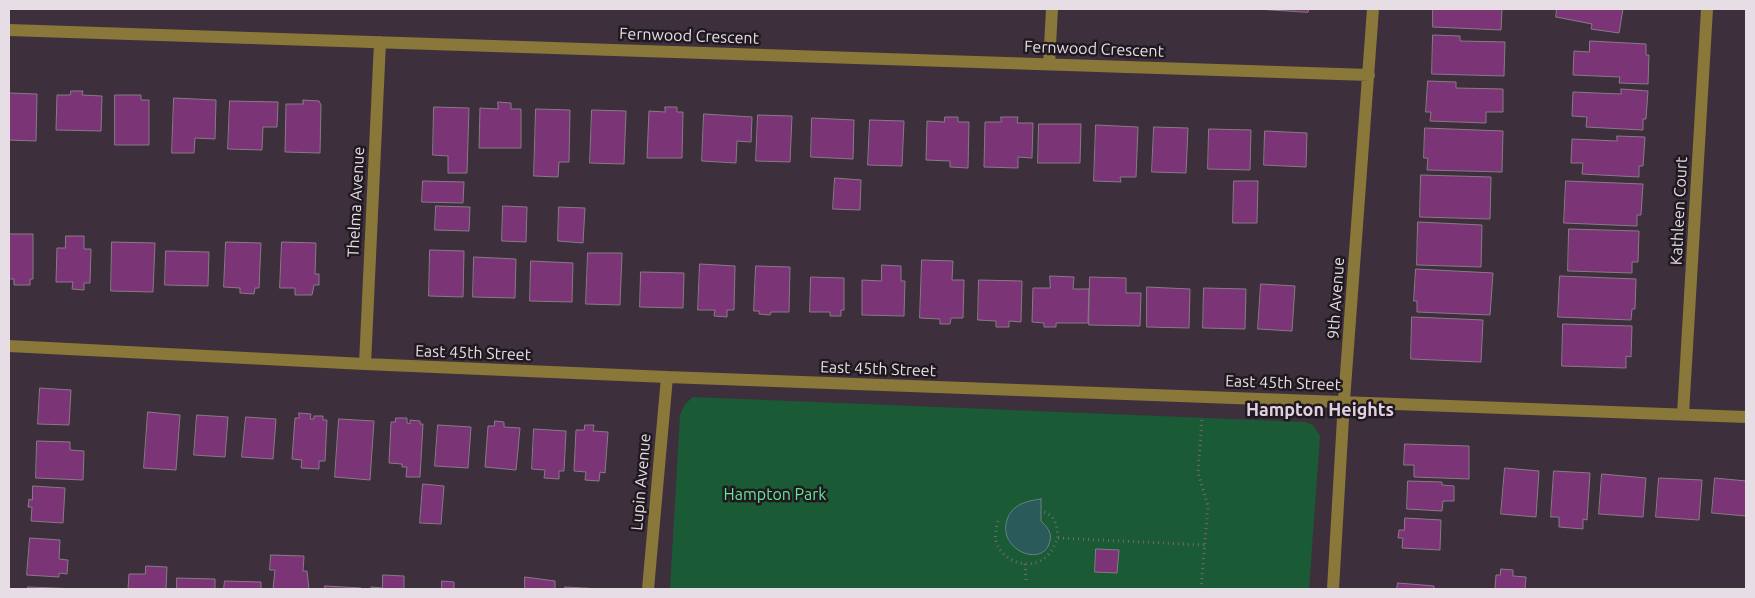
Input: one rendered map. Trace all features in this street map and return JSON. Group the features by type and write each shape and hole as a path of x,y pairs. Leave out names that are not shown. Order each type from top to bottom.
{"street":[{"path":"1049,64 1052,9"},
{"name":"9th Avenue","path":"1333,589 1344,401 1373,9"},
{"name":"Kathleen Court","path":"1683,414 1707,9"},
{"name":"Fernwood Crescent","path":"9,30 1368,75"},
{"name":"Thelma Avenue","path":"365,364 380,42"},
{"name":"East 45th Street","path":"9,346 667,377 1746,417"},
{"name":"Lupin Avenue","path":"648,589 667,377"}],"path":[{"path":"1201,589 1208,506 1198,474 1204,397"},
{"path":"998,521 995,531 996,542 1001,551 1018,563 1038,562 1047,556 1058,538 1055,521 1047,512 1041,510"},
{"path":"1058,538 1205,545"},
{"path":"1024,564 1026,580"}],"green space":[{"name":"Hampton Park","path":"693,397 1305,422 1313,425 1320,436 1309,589 670,589 680,415 685,404"}],"shaded area":[{"path":"1041,499 1041,521 1050,532 1050,541 1046,549 1039,554 1031,555 1015,547 1009,540 1006,531 1007,520 1012,510 1016,507 1025,502"}],"building":[{"path":"1257,9 1309,9 1308,12"},
{"path":"1433,9 1502,9 1501,30 1433,27"},
{"path":"1557,9 1623,9 1619,33 1591,29 1592,24 1556,17"},
{"path":"1433,35 1460,36 1460,41 1505,42 1504,76 1432,74"},
{"path":"1590,41 1646,44 1646,55 1649,55 1648,84 1619,83 1620,77 1573,75 1574,51 1589,52"},
{"path":"1428,81 1456,82 1456,88 1503,89 1503,112 1486,112 1486,123 1430,121 1431,112 1426,112"},
{"path":"1621,89 1648,91 1646,119 1643,119 1643,130 1586,127 1587,117 1572,116 1573,92 1621,94"},
{"path":"71,91 83,91 82,95 102,96 101,131 56,130 57,95 70,95"},
{"path":"9,93 37,94 36,141 9,140"},
{"path":"115,95 141,95 141,100 149,100 149,145 115,145"},
{"path":"174,98 216,100 215,139 195,138 194,153 172,153"},
{"path":"303,100 319,101 321,105 320,153 285,152 286,104 303,104"},
{"path":"230,101 278,102 277,127 263,127 262,150 228,149"},
{"path":"498,102 511,103 511,109 521,109 521,148 479,148 480,108 498,109"},
{"path":"434,107 469,108 467,173 448,173 448,156 433,155"},
{"path":"665,107 677,107 677,112 683,112 682,158 647,158 649,111 665,112"},
{"path":"536,109 570,110 569,162 559,162 558,177 534,176"},
{"path":"592,110 626,111 624,164 590,163"},
{"path":"704,114 752,117 751,142 737,141 736,163 702,161"},
{"path":"758,115 792,116 790,162 756,161"},
{"path":"945,117 958,117 958,122 969,122 968,168 950,167 950,161 926,160 927,121 944,122"},
{"path":"1001,117 1018,117 1017,123 1033,123 1032,158 1018,157 1018,168 984,167 985,122 1001,122"},
{"path":"812,118 854,120 853,159 811,157"},
{"path":"870,120 904,121 902,166 868,165"},
{"path":"1039,124 1081,124 1080,163 1038,163"},
{"path":"1096,125 1138,127 1136,177 1120,177 1121,182 1094,181"},
{"path":"1154,127 1188,128 1186,173 1152,172"},
{"path":"1425,128 1503,131 1502,172 1427,170 1428,158 1424,158"},
{"path":"1209,129 1251,130 1250,170 1208,169"},
{"path":"1265,131 1307,133 1306,167 1264,165"},
{"path":"1617,136 1645,137 1643,166 1639,166 1639,177 1582,174 1583,163 1571,163 1572,139 1617,141"},
{"path":"1421,175 1491,177 1490,219 1420,217"},
{"path":"835,178 861,180 860,210 833,209"},
{"path":"423,181 464,182 463,203 422,202"},
{"path":"1234,181 1258,181 1257,223 1233,223"},
{"path":"1566,181 1643,184 1641,215 1637,215 1637,226 1564,223"},
{"path":"436,206 470,207 469,231 435,230"},
{"path":"503,206 527,207 526,242 502,241"},
{"path":"559,207 585,208 583,243 558,241"},
{"path":"1418,222 1482,225 1481,267 1417,265"},
{"path":"1569,229 1639,231 1638,262 1632,262 1632,273 1568,271"},
{"path":"9,234 33,234 33,279 30,279 30,285 14,285 14,279 9,279"},
{"path":"66,236 84,236 84,249 91,249 90,283 84,283 84,290 72,289 73,282 56,282 57,248 65,248"},
{"path":"112,242 155,243 153,292 111,291"},
{"path":"226,242 261,243 259,288 255,288 254,294 240,293 240,288 224,287"},
{"path":"282,242 316,243 315,274 319,274 319,285 314,285 312,295 295,295 295,288 280,288"},
{"path":"430,250 464,251 463,297 429,296"},
{"path":"166,251 209,252 208,286 165,285"},
{"path":"588,253 622,253 620,305 586,304"},
{"path":"474,257 516,259 515,298 473,297"},
{"path":"922,260 953,261 952,280 964,280 963,318 951,318 950,324 940,324 940,319 920,318"},
{"path":"531,261 573,263 572,302 530,301"},
{"path":"700,264 735,266 734,310 727,310 727,317 714,316 715,310 698,310"},
{"path":"882,265 901,266 901,281 905,281 904,316 862,315 862,280 881,281"},
{"path":"756,266 790,267 789,312 771,312 770,315 759,314 759,311 754,311"},
{"path":"1416,269 1493,273 1490,315 1417,312 1417,301 1414,301"},
{"path":"641,272 684,273 683,308 640,307"},
{"path":"1050,276 1074,277 1073,289 1089,289 1088,323 1056,323 1056,327 1044,327 1044,323 1032,322 1033,288 1050,288"},
{"path":"1560,276 1636,279 1635,309 1632,309 1631,320 1558,317"},
{"path":"811,277 844,278 844,310 841,310 841,316 830,316 830,312 810,312"},
{"path":"1090,277 1126,278 1126,293 1141,293 1140,326 1089,325"},
{"path":"979,280 1022,281 1021,322 1009,321 1009,327 996,327 996,321 978,320"},
{"path":"1261,284 1295,286 1292,331 1258,329"},
{"path":"1147,287 1190,289 1189,328 1147,327"},
{"path":"1204,288 1246,289 1245,329 1203,328"},
{"path":"1412,317 1483,320 1481,362 1411,359"},
{"path":"1563,324 1632,326 1631,357 1626,356 1626,368 1562,366"},
{"path":"40,388 71,390 69,425 38,424"},
{"path":"148,412 180,415 176,470 144,468"},
{"path":"299,413 311,414 310,419 314,419 314,416 323,416 323,420 327,420 325,461 319,461 319,469 301,468 302,460 292,459 295,418 299,418"},
{"path":"197,415 228,417 225,457 194,455"},
{"path":"246,417 276,419 273,459 242,457"},
{"path":"396,418 407,418 407,423 410,424 410,420 420,421 420,424 423,424 420,477 406,477 407,467 402,467 402,464 389,463 391,422 395,422"},
{"path":"339,419 374,421 370,480 335,477"},
{"path":"495,421 504,422 504,427 520,428 516,470 485,467 488,426 494,426"},
{"path":"438,425 471,427 468,468 435,466"},
{"path":"585,425 594,425 593,431 608,432 605,473 600,472 599,481 585,480 586,472 574,471 576,430 584,430"},
{"path":"534,429 566,431 564,471 559,471 559,479 544,478 545,470 532,469"},
{"path":"37,441 70,442 70,450 84,451 83,480 36,478"},
{"path":"1405,444 1469,446 1469,479 1414,477 1414,465 1404,465"},
{"path":"1505,468 1539,471 1536,517 1501,514"},
{"path":"1554,471 1590,473 1587,520 1583,519 1583,529 1559,527 1559,517 1551,517"},
{"path":"1602,474 1646,478 1643,517 1599,514"},
{"path":"1659,478 1702,480 1699,520 1656,517"},
{"path":"1715,478 1746,481 1746,516 1712,513"},
{"path":"1408,481 1442,482 1442,485 1454,486 1454,501 1443,501 1442,511 1407,509"},
{"path":"423,484 444,486 441,524 420,523"},
{"path":"33,486 65,488 63,523 31,521 32,507 28,507 29,499 32,500"},
{"path":"1405,518 1441,520 1440,550 1402,548 1403,538 1398,538 1399,530 1404,530"},
{"path":"30,538 60,540 59,559 68,560 67,574 59,573 59,577 27,575"},
{"path":"1096,549 1119,550 1117,573 1095,572"},
{"path":"271,555 304,556 303,571 307,571 309,589 273,589 275,570 270,570"},
{"path":"146,566 167,567 166,589 128,589 129,574 145,574"},
{"path":"1501,569 1513,570 1513,576 1526,577 1525,589 1495,589 1496,575 1500,575"},
{"path":"383,575 404,576 404,589 371,589 371,587 382,588"},
{"path":"525,577 555,581 555,589 525,589"},
{"path":"177,578 215,579 215,589 177,589"},
{"path":"225,581 261,582 261,589 224,589"},
{"path":"442,581 454,582 454,589 442,589"},
{"path":"1398,583 1434,586 1434,589 1397,589"},
{"path":"325,586 361,588 361,589 325,589"},
{"path":"28,587 78,589 28,589"},
{"path":"565,587 601,589 565,589"}],"district":[{"name":"Hampton Heights","path":"1320,410"}]}
